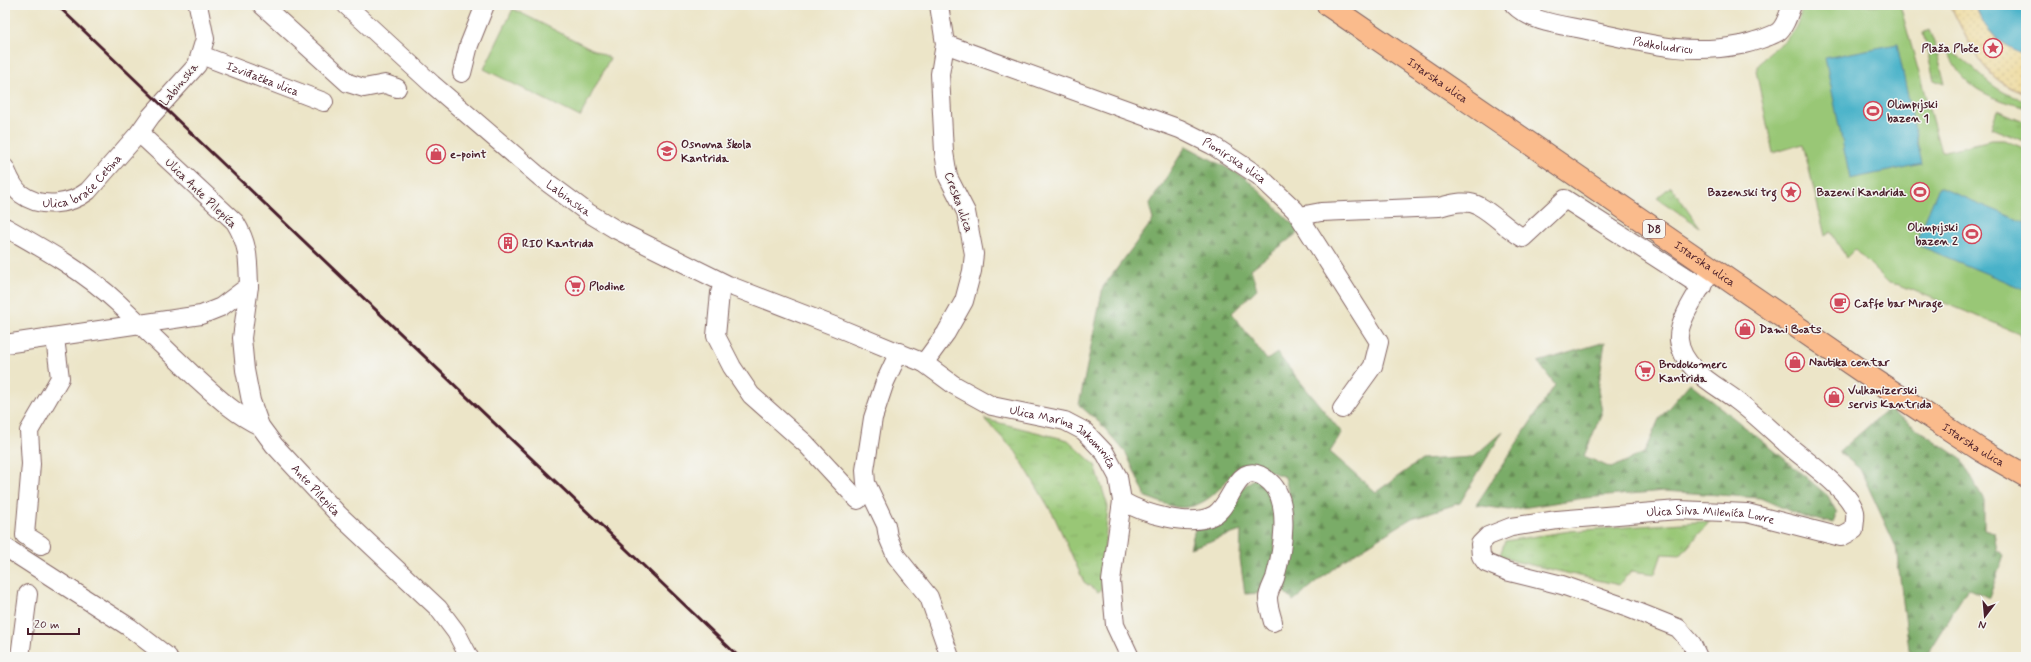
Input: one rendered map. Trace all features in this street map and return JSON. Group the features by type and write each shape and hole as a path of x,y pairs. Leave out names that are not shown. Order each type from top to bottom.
{"main road":[{"name":"Istarska ulica","path":"1328,5 1707,278 1881,384 1982,451 2026,476"}],"street":[{"name":"Labinska","path":"139,133 151,116 198,65 205,39 198,5"},
{"path":"262,5 348,83 364,88 385,84 398,88"},
{"name":"Labinska","path":"346,5 490,135 540,177 587,212 619,231 723,283 834,326"},
{"path":"462,73 469,45 485,5"},
{"name":"Creska ulica","path":"924,363 946,333 964,301 972,271 974,254 966,212 948,177 944,152 940,74 945,44 939,5"},
{"name":"Podkoludricu","path":"1517,8 1542,21 1664,48 1710,50 1751,42 1779,31 1787,18 1792,5"},
{"name":"Pionirska ulica","path":"945,44 1180,129 1212,145 1259,176 1300,216 1379,342 1372,366 1342,409"},
{"name":"Izviđačka ulica","path":"201,55 324,102"},
{"name":"Ulica braće Cetina","path":"5,168 12,184 21,194 32,200 52,204 65,203 82,196 88,191 139,133"},
{"name":"Ulica Ante Pilepića","path":"139,133 235,222 244,238 248,255 249,286"},
{"name":"Istarska ulica","path":"1300,216 1321,212 1439,207 1456,202 1478,205 1509,230 1523,238 1565,199 1707,278"},
{"path":"5,227 48,251 86,277 118,303 242,418 260,426"},
{"name":"Ulica Silva Milenića Lovre","path":"1698,657 1692,644 1678,628 1628,608 1562,585 1506,571 1486,563 1481,556 1480,544 1488,536 1511,527 1557,520 1678,510 1747,513 1841,537 1854,530 1855,512 1845,496 1830,480 1737,400 1702,375 1683,355 1679,339 1682,324 1707,278"},
{"path":"723,283 720,294 716,336 732,367 751,395 806,444 858,500"},
{"path":"5,344 55,338 201,315 220,307 249,286"},
{"name":"Ante Pilepića","path":"249,286 242,338 245,370 251,401 260,426 274,445 339,515 438,608 456,632 469,657"},
{"name":"Ulica Marina Jakominića","path":"834,326 924,363 954,385 992,406 1065,421 1084,431 1105,453 1118,476 1122,501 1111,581 1115,625 1130,657"},
{"path":"42,545 25,535 31,464 29,430 60,378 55,338"},
{"path":"899,352 885,382 873,418 865,470 866,483 886,525 888,537 896,556 929,597 950,657"},
{"path":"1122,501 1144,512 1186,521 1200,520 1215,515 1239,480 1248,474 1257,474 1266,478 1273,484 1281,498 1282,510 1281,553 1268,597 1273,622"},
{"path":"5,547 129,627 168,657"},
{"path":"20,657 28,594"}],"green space":[{"name":"Bazeni Kandrida","path":"1900,5 1941,152 1991,140 2004,140 2026,149 2026,353 2019,333 1900,285 1889,283 1855,249 1846,258 1831,232 1825,236 1803,144 1773,153 1756,71 1767,54 1793,32 1802,6"},
{"path":"513,9 610,58 580,117 484,69"},
{"path":"1929,30 1935,45 1945,84 1934,80 1923,33"},
{"path":"1947,49 1965,61 1999,90 2026,100 2026,108 1988,95 1968,82 1960,74 1953,63"},
{"path":"1997,110 2026,122 2026,142 1991,128"},
{"path":"1186,146 1246,178 1300,231 1251,269 1257,289 1232,313 1267,360 1277,353 1342,433 1330,452 1376,492 1421,460 1473,457 1503,431 1460,503 1412,518 1344,560 1293,601 1282,590 1294,545 1294,518 1285,477 1257,467 1240,464 1220,488 1205,501 1187,507 1176,507 1164,504 1146,497 1126,453 1100,423 1079,405 1103,287 1153,220 1149,205"},
{"path":"1671,186 1700,227 1657,198"},
{"path":"1605,342 1598,390 1602,412 1584,456 1611,468 1644,453 1659,419 1690,383 1828,496 1837,513 1833,523 1804,517 1760,498 1664,491 1585,498 1509,510 1476,505 1555,385 1538,362"},
{"path":"1888,409 1961,459 1984,500 1984,529 1994,532 1997,550 2004,555 1989,598 1968,588 1925,657 1910,657 1896,547 1860,469 1839,452"},
{"path":"984,419 1068,440 1095,465 1108,507 1101,590 1098,592 1084,582 1054,516 1016,452"},
{"path":"1256,477 1276,496 1275,557 1261,593 1245,594 1240,559 1241,531 1190,548 1196,525"},
{"path":"1710,521 1681,555 1662,554 1655,574 1631,571 1619,585 1514,561 1500,555 1505,541 1570,531"}],"sand":[{"name":"Plaža Ploče","path":"1950,5 1976,5 1978,13 1996,39 2026,56 2026,93 2011,88 1998,80 1988,70 1971,46"}],"water":[{"path":"1976,5 2026,5 2026,56 2009,47 1989,30 1979,15"},
{"name":"Olimpijski bazen 1","path":"1897,44 1922,164 1850,179 1825,58"},
{"name":"Olimpijski bazen 2","path":"1939,187 2026,223 2026,290 1915,244"}],"railway":[{"path":"57,5 739,657"}],"place":[{"name":"Plaža Ploče","path":"1993,48"},
{"name":"Olimpijski bazen 1","path":"1873,111"},
{"name":"Osnovna škola Kantrida","path":"667,151"},
{"name":"e-point","path":"436,154"},
{"name":"Bazenski trg","path":"1791,192"},
{"name":"Bazeni Kandrida","path":"1920,192"},
{"name":"Olimpijski bazen 2","path":"1972,234"},
{"name":"RIO Kantrida","path":"508,243"},
{"name":"Plodine","path":"575,286"},
{"name":"Caffe bar Mirage","path":"1840,303"},
{"name":"Dami Boats","path":"1745,329"},
{"name":"Nautika centar","path":"1795,362"},
{"name":"Brodokomerc Kantrida","path":"1645,371"},
{"name":"Vulkanizerski servis Kantrida","path":"1834,397"}]}
